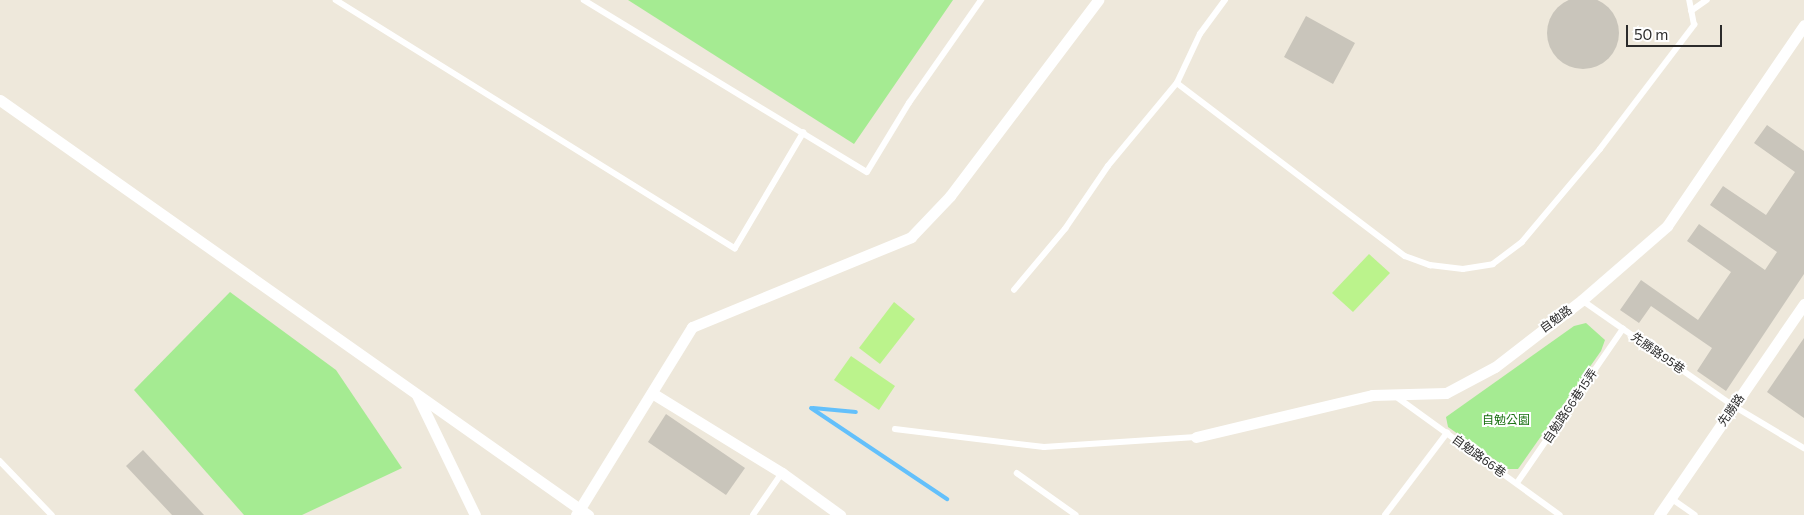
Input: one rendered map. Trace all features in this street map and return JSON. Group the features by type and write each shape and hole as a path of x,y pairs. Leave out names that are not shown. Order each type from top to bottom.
{"street":[{"path":"0,100 581,513 692,328 911,236 950,196 1098,0"},
{"name":"自勉路","path":"1196,437 1372,396 1398,397 1446,393 1487,372 1582,300 1667,226 1804,25"},
{"name":"先勝路","path":"1659,515 1804,304"},
{"path":"652,393 782,473 840,515"},
{"path":"416,394 475,515"}],"lane":[{"path":"336,0 735,248 803,133"},
{"path":"584,0 593,2 867,172 909,103 981,0"},
{"path":"1014,290 1065,229 1108,166 1177,83 1200,34 1225,0"},
{"path":"1177,83 1405,256 1430,265 1463,269 1493,264 1522,242 1600,149 1694,25 1689,0"},
{"path":"1691,10 1707,0"},
{"name":"先勝路95巷","path":"1582,300 1734,406 1804,448"},
{"name":"自勉路66巷15弄","path":"1517,483 1623,329"},
{"name":"自勉路66巷","path":"1398,397 1560,515"},
{"path":"894,429 1044,447 1196,437"},
{"path":"1385,515 1447,433"},
{"path":"0,462 52,515"},
{"path":"753,515 782,473"},
{"path":"1017,473 1076,515"},
{"path":"1671,498 1695,515"}],"green space":[{"path":"628,0 953,0 854,144"},
{"path":"1369,254 1390,273 1353,312 1332,293"},
{"path":"230,292 336,370 402,468 302,515 244,515 134,390"},
{"path":"894,302 915,319 880,364 859,348"},
{"name":"自勉公園","path":"1586,323 1605,340 1601,351 1518,469 1508,469 1448,427 1446,417 1574,326"},
{"path":"851,356 895,386 879,410 834,380"}],"building":[{"path":"1583,-3 1603,3 1613,13 1619,33 1613,53 1603,63 1583,69 1563,63 1553,53 1547,33 1553,13 1563,3"},
{"path":"1306,16 1355,43 1333,84 1284,57"},
{"path":"1767,125 1804,151 1804,274 1726,391 1697,371 1712,348 1651,306 1639,323 1620,310 1641,280 1698,320 1731,272 1687,241 1699,224 1765,270 1777,252 1710,205 1723,186 1766,215 1795,172 1754,143"},
{"path":"1804,338 1804,418 1767,392"},
{"path":"666,414 745,468 726,495 648,442"},
{"path":"143,450 204,515 172,515 126,466"}],"waterway":[{"path":"811,408 947,499"},
{"path":"813,408 856,412"}]}
